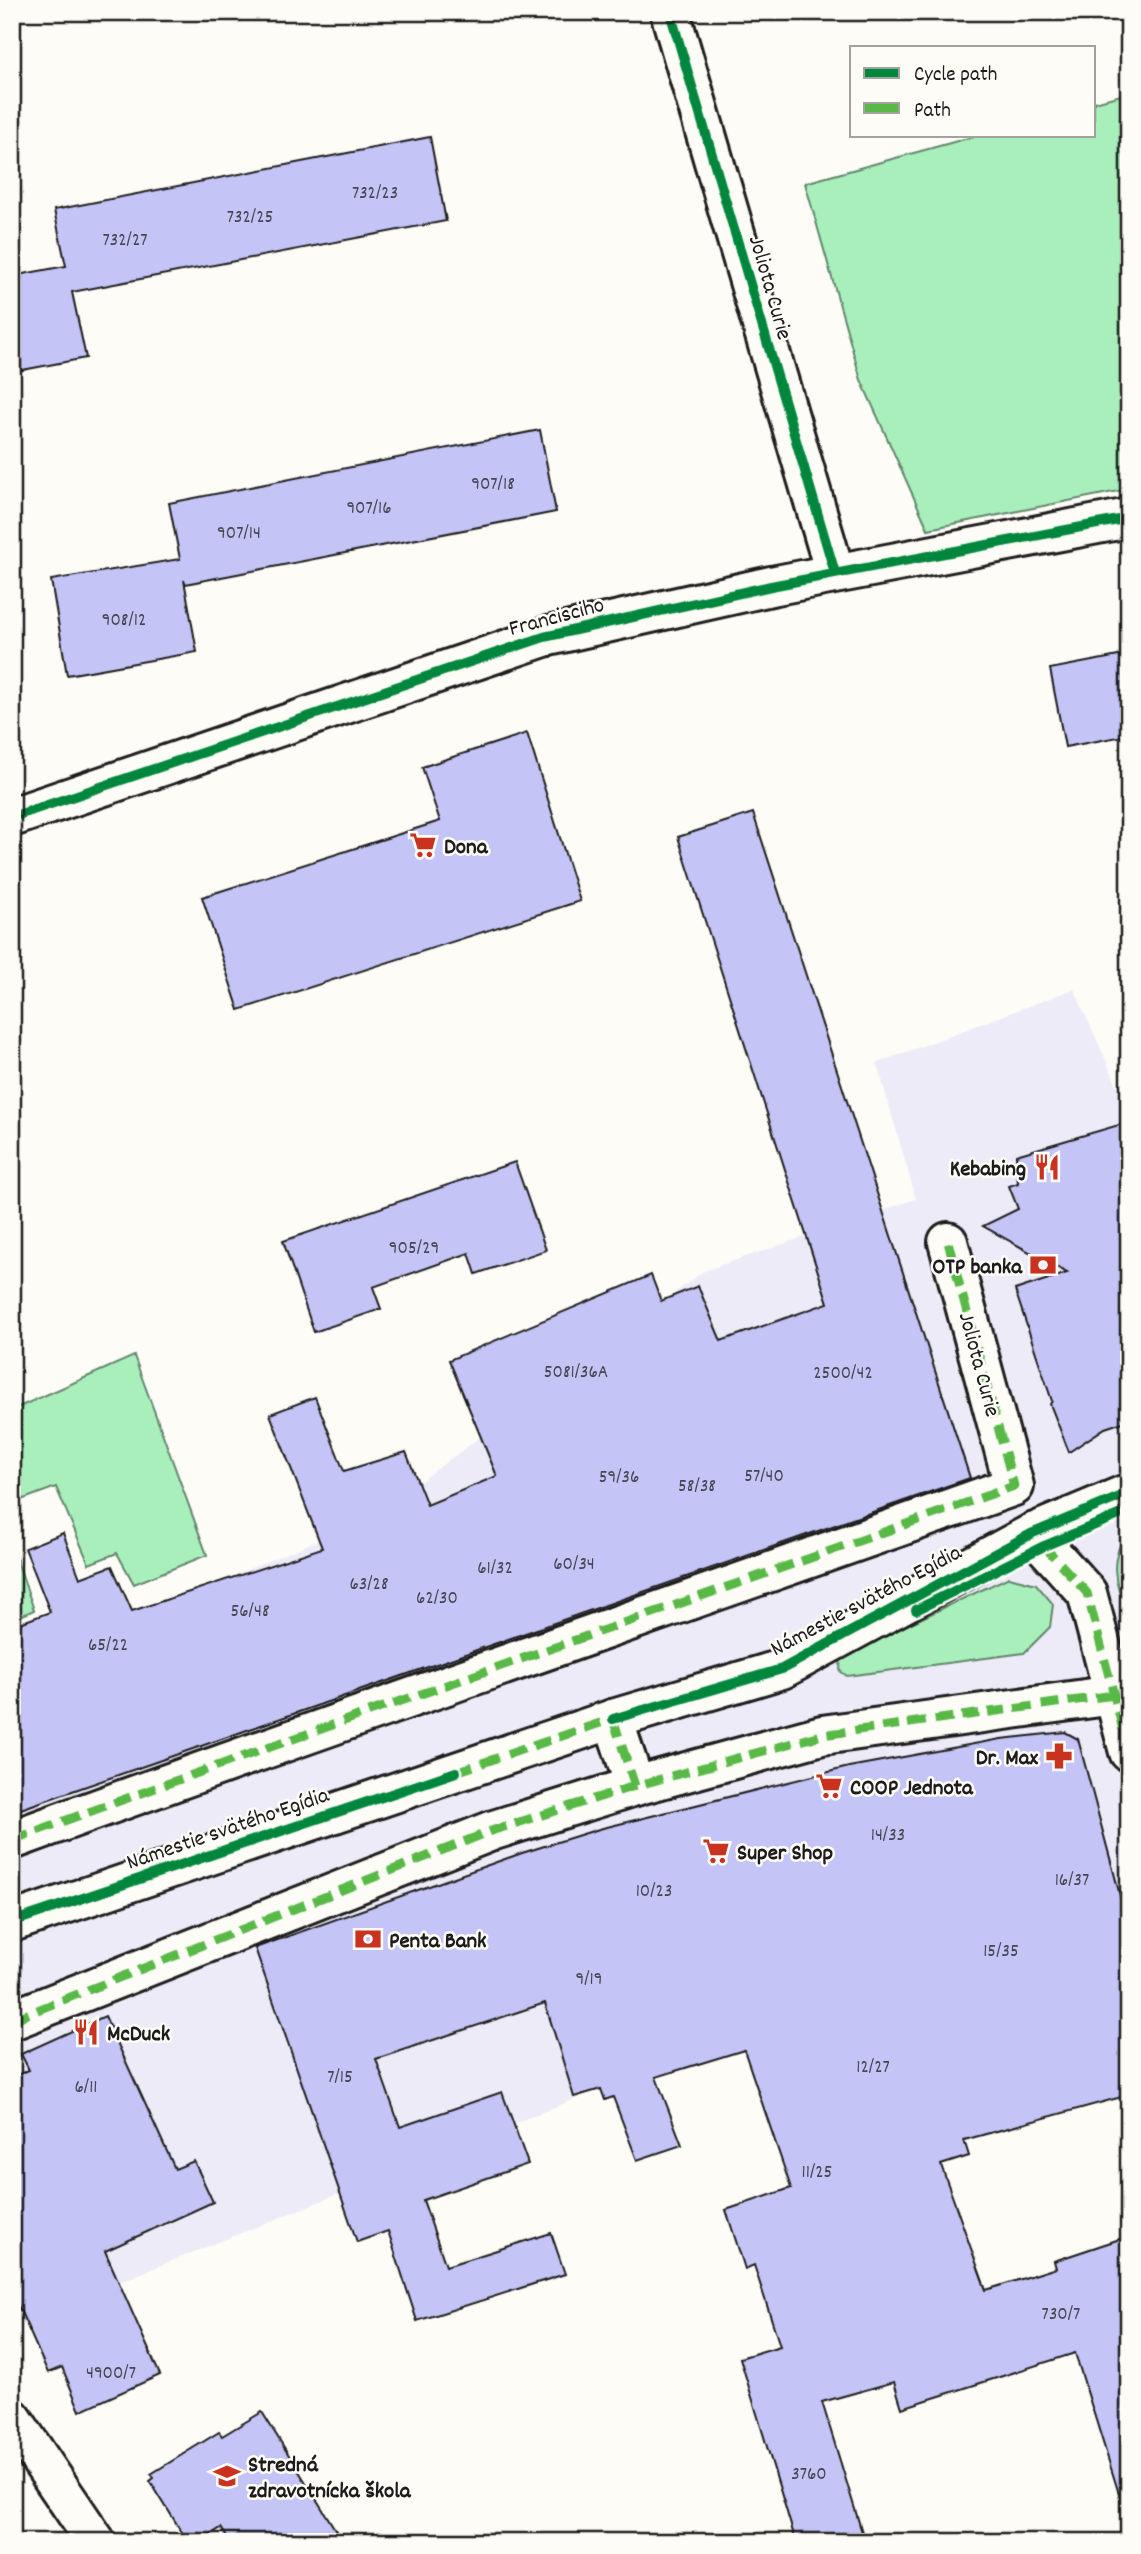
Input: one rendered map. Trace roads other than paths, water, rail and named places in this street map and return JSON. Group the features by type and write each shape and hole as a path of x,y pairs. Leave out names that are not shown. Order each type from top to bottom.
{"street":[{"name":"Joliota Curie","path":"670,12 835,573"},
{"name":"Francisciho","path":"12,817 544,637 835,573 1129,518"},
{"name":"Joliota Curie","path":"12,1840 301,1734 635,1621 1014,1486 948,1242"},
{"name":"Námestie svätého Egídia","path":"12,1922 613,1719 782,1669 1033,1533 1129,1493"},
{"path":"1033,1533 1087,1593 1122,1694 1129,1752"},
{"path":"12,2020 494,1830 635,1786 822,1735 1122,1694"},
{"path":"613,1719 635,1786"},
{"path":"12,2418 96,2542"}],"place":[{"name":"Dona","path":"423,845"},
{"name":"Kebabing","path":"1047,1167"},
{"name":"OTP banka","path":"1043,1265"},
{"name":"Dr. Max","path":"1059,1756"},
{"name":"COOP Jednota","path":"829,1786"},
{"name":"Super Shop","path":"716,1851"},
{"name":"Penta Bank","path":"368,1939"},
{"name":"McDuck","path":"86,2032"},
{"name":"Stredná zdravotnícka škola","path":"227,2476"}]}
